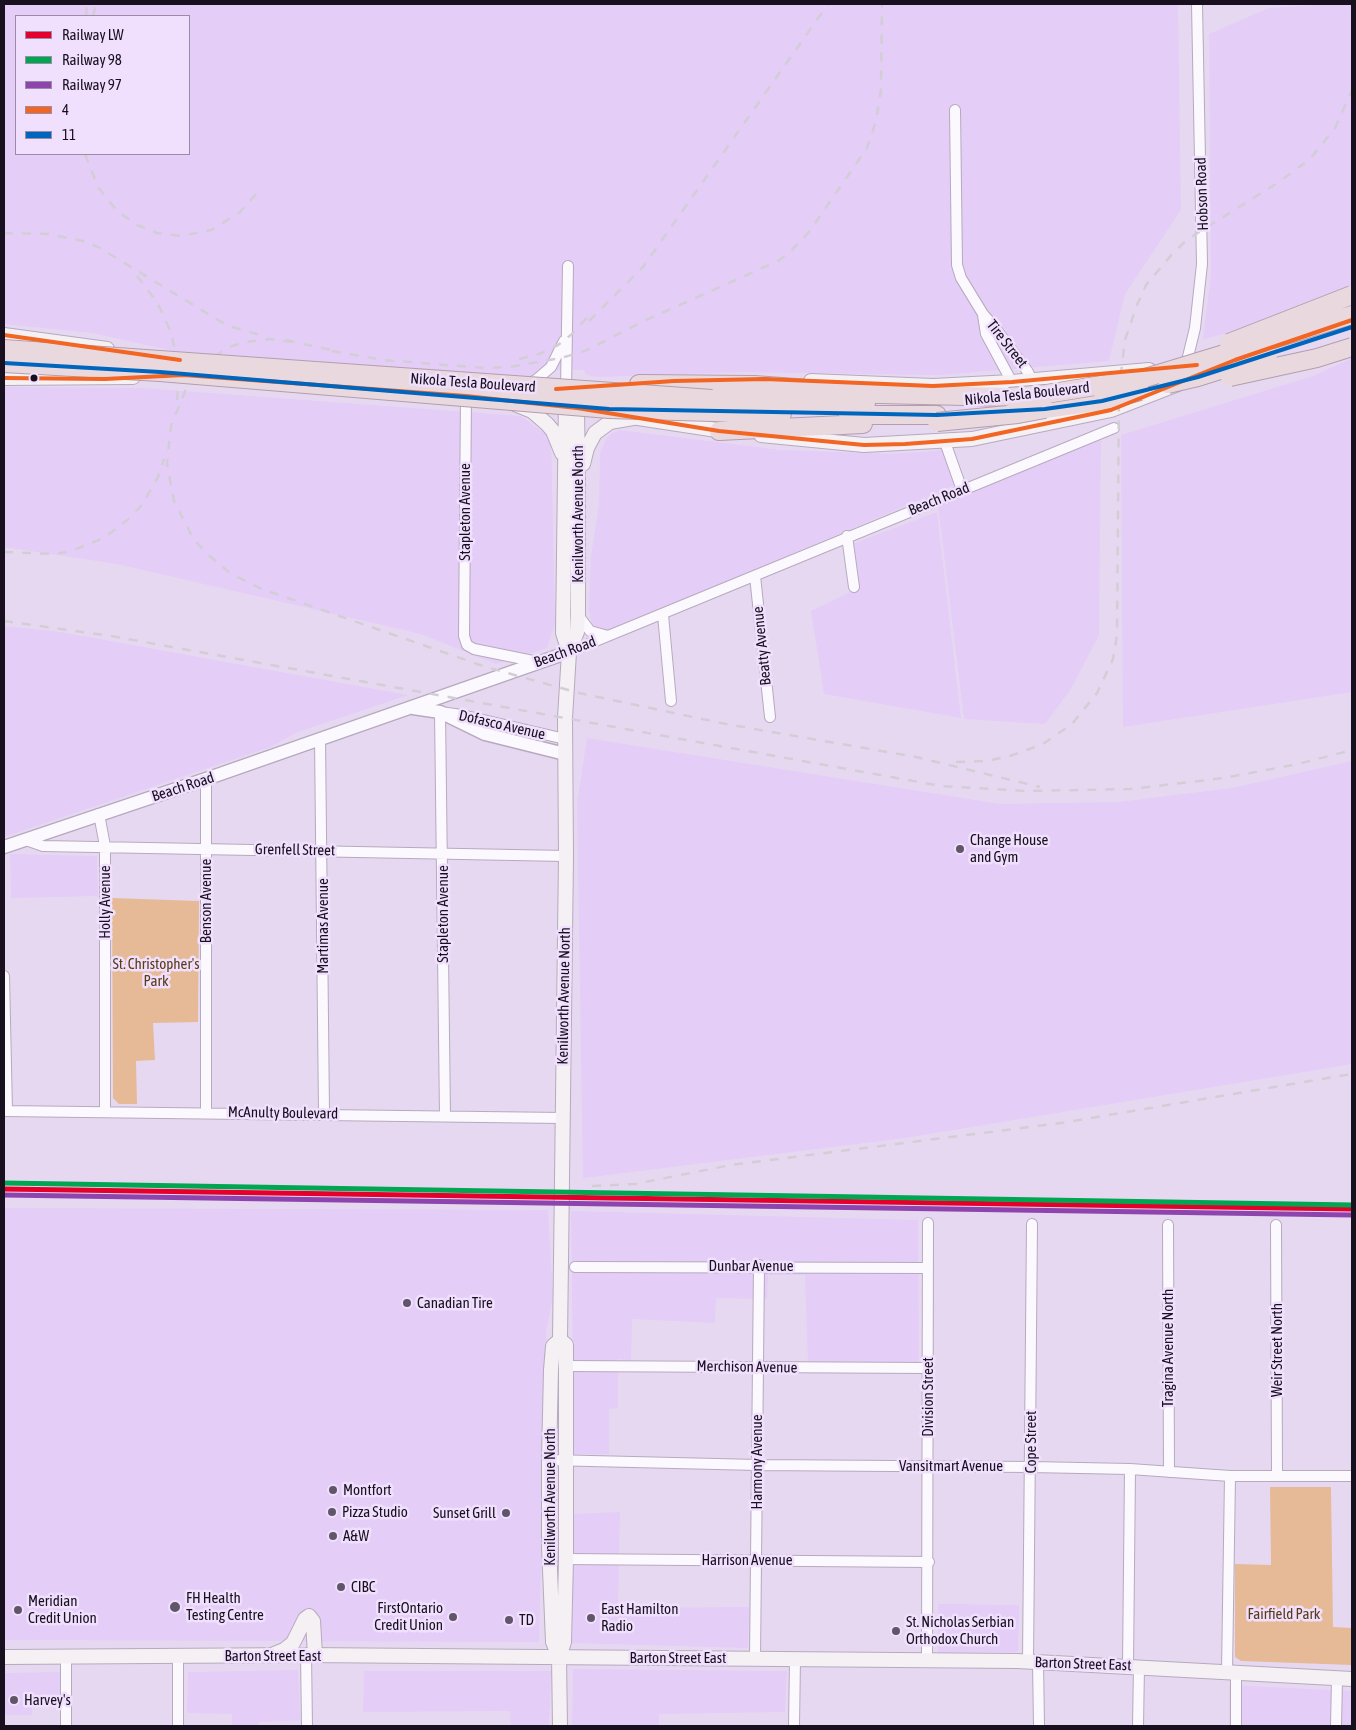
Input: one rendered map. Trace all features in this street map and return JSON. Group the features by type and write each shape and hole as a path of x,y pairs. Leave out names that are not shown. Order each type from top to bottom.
{"highway":[{"path":"1084,388 1148,374 1352,295"},
{"name":"Nikola Tesla Boulevard","path":"937,409 1010,390 1084,388 1127,382 1192,366 1352,315"},
{"name":"Nikola Tesla Boulevard","path":"4,363 142,371 609,409 832,404 1018,414 1102,400 1198,377 1352,327"},
{"path":"1102,400 1199,384 1317,358 1352,347"},
{"name":"Nikola Tesla Boulevard","path":"4,349 712,406"},
{"path":"639,384 746,384 937,409"},
{"path":"719,431 937,409"}],"main road":[{"path":"4,335 187,360 450,386 719,431 864,444 945,442 972,439 1027,429 1119,408 1235,360 1352,320"},
{"path":"4,378 105,379 180,375 466,396 506,394 568,384 639,384 765,379 1010,390 1033,380 1235,360"},
{"name":"Kenilworth Avenue North","path":"559,1657 553,1642 549,1546 550,1375 553,1346 560,1340 566,856 565,690 569,652 576,632 578,615 578,479 568,384"},
{"path":"506,394 532,411 547,424 560,445 564,466"},
{"name":"Kenilworth Avenue North","path":"569,652 563,633 564,466 571,407"},
{"path":"578,479 587,448 595,433 610,422 635,417"},
{"name":"Kenilworth Avenue North","path":"560,1340 566,1345 566,1559 564,1642 559,1657 560,1726"},
{"path":"270,1656 284,1650 293,1643 305,1619 309,1616 313,1621 310,1655"},
{"name":"Barton Street East","path":"4,1657 310,1655 1033,1661 1352,1679"}],"street":[{"name":"Hobson Road","path":"1182,382 1195,328 1202,264 1197,4"},
{"name":"Tire Street","path":"955,110 957,265 961,278 983,314 1033,380 1035,405 1027,429"},
{"name":"Kenilworth Avenue North","path":"568,266 568,384"},
{"name":"Tire Street","path":"983,314 986,334 1010,390 1021,404 1027,429"},
{"path":"506,394 547,372 556,361 567,332"},
{"name":"Stapleton Avenue","path":"466,396 464,636 468,644 474,649 538,662"},
{"name":"Beach Road","path":"4,847 206,779 569,652 662,615 847,536 1114,428"},
{"path":"945,442 962,490"},
{"path":"847,536 854,588"},
{"name":"Beatty Avenue","path":"755,576 770,717"},
{"path":"578,615 590,631 599,635 609,636"},
{"path":"662,615 671,701"},
{"name":"Dofasco Avenue","path":"409,708 440,712 485,734 565,747"},
{"name":"Stapleton Avenue","path":"440,712 445,1116"},
{"name":"Martimas Avenue","path":"320,739 324,1113"},
{"name":"Benson Avenue","path":"206,779 206,1112"},
{"name":"Holly Avenue","path":"99,814 105,846 105,1111"},
{"name":"Grenfell Street","path":"26,840 43,846 443,852 566,856"},
{"path":"4,976 5,1111"},
{"name":"McAnulty Boulevard","path":"5,1111 324,1113 562,1118"},
{"name":"Division Street","path":"927,1661 929,1562 927,1466 929,1368 928,1223"},
{"name":"Cope Street","path":"1032,1224 1030,1467 1033,1661 1039,1726"},
{"name":"Tragina Avenue North","path":"1168,1224 1168,1472"},
{"name":"Weir Street North","path":"1276,1225 1277,1474"},
{"name":"Dunbar Avenue","path":"574,1266 759,1265 927,1268"},
{"name":"Harmony Avenue","path":"755,1659 759,1265"},
{"name":"Merchison Avenue","path":"566,1366 600,1364 758,1368 929,1368"},
{"name":"Vansitmart Avenue","path":"549,1460 758,1465 1030,1467 1130,1469 1230,1476 1277,1474 1352,1476"},
{"path":"1130,1469 1134,1666 1138,1726"},
{"path":"1230,1476 1232,1672 1236,1726"},
{"name":"Harrison Avenue","path":"566,1559 929,1562"},
{"path":"307,1726 310,1655"},
{"path":"178,1656 178,1726"},
{"path":"66,1657 66,1726"},
{"path":"794,1726 795,1659"},
{"path":"1336,1726 1337,1678"}],"shaded area":[{"path":"4,4 1178,4 1181,210 1125,294 1109,361 939,375 743,372 597,377 586,375 584,370 541,370 533,375 515,379 178,352 92,333 4,324"},
{"path":"1352,4 1352,304 1203,339 1211,274 1209,34 1269,8"},
{"path":"1352,358 1352,692 1123,727 1121,435 1313,376"},
{"path":"4,387 142,388 521,416 551,438 555,624 547,648 496,664 421,634 117,564 4,547"},
{"path":"620,430 781,450 890,454 935,451 951,447 960,483 605,632 598,631 592,624 589,609 591,556 599,504 600,453 606,439 612,433"},
{"path":"1101,440 1099,635 1071,689 1045,724 964,719 937,497 966,484"},
{"path":"937,512 961,718 824,694 811,611 850,592 847,546"},
{"path":"4,626 61,632 408,695 298,732 270,747 4,837"},
{"path":"587,738 1000,804 1118,802 1232,788 1352,761 1352,1064 905,1138 583,1178 577,804"},
{"path":"10,854 97,856 98,896 11,898"},
{"path":"4,1208 548,1210 553,1296 546,1332 539,1642 4,1640"},
{"path":"571,1211 918,1220 919,1363 808,1364 805,1275 768,1275 767,1299 716,1298 715,1323 632,1319 631,1360 618,1359 618,1408 609,1409 609,1454 574,1454"},
{"path":"620,1512 618,1608 749,1607 748,1648 572,1643 574,1514"},
{"path":"938,1604 1019,1605 1018,1652 938,1652"},
{"path":"573,1669 787,1671 785,1712 659,1714 659,1726 572,1726"},
{"path":"298,1670 300,1720 259,1722 259,1726 232,1726 232,1714 187,1713 188,1672"},
{"path":"364,1671 551,1671 549,1726 511,1726 510,1711 363,1712"},
{"path":"60,1672 61,1705 32,1705 32,1715 4,1715 4,1673"},
{"path":"1229,1685 1352,1691 1352,1726 1229,1726"}],"green space":[{"name":"St. Christopher's Park","path":"112,898 199,901 198,1022 153,1023 155,1060 136,1061 137,1104 119,1104 113,1098"},
{"name":"Fairfield Park","path":"1270,1487 1331,1487 1333,1627 1352,1628 1352,1665 1241,1661 1235,1657 1235,1564 1271,1565"}],"railway":[{"path":"86,15 87,4"},
{"path":"93,15 96,4"},
{"path":"589,321 643,267 828,4"},
{"path":"332,351 383,360 484,368 509,367 561,358 585,351 644,321 778,261 789,253 809,232 867,148 876,121 881,90 882,4"},
{"path":"956,762 986,761 1010,756 1043,744 1072,724 1097,693 1113,659 1117,635 1119,389 1125,340 1137,305 1146,285 1173,253 1188,239 1279,182 1310,159 1335,128 1352,90"},
{"path":"85,155 98,187 117,211 137,225 157,233 181,236 211,230 239,213 258,192"},
{"path":"4,233 48,234 83,241 98,247 228,326 264,336"},
{"path":"137,276 157,302 171,332 179,370 177,400"},
{"path":"519,359 539,354 558,345 572,334 591,313"},
{"path":"292,342 269,339 246,342 232,346 211,358 188,384 171,426 167,464 174,501 193,538 204,551 231,574 262,589 486,667 579,693 726,724 916,757 1040,787"},
{"path":"286,340 340,352"},
{"path":"4,552 56,554 71,551 104,538 130,518 142,505 158,477 164,459"},
{"path":"4,621 111,636 941,786 1026,791 1131,789 1224,778 1298,764 1352,750"},
{"path":"592,1186 635,1184 731,1165 1061,1123 1352,1074"}],"rail line":[{"name":"98","path":"4,1183 1352,1205"},
{"name":"LW","path":"4,1189 1352,1209"},
{"name":"97","path":"4,1195 1352,1215"}],"transit line":[{"name":"4","path":"4,378 105,379 184,375 466,396 577,408 719,431 864,445 905,444 972,439 1111,410 1235,360 1352,320"},
{"name":"11","path":"4,363 160,372 609,409 937,415 1045,409 1102,401 1198,377 1352,327"},
{"name":"4","path":"4,335 180,360"},
{"name":"4","path":"556,389 674,381 765,379 933,386 1012,382 1197,365"}],"place":[{"name":"Change House and Gym","path":"960,849"},
{"name":"Canadian Tire","path":"407,1303"},
{"name":"Montfort","path":"333,1490"},
{"name":"Pizza Studio","path":"332,1512"},
{"name":"Sunset Grill","path":"506,1513"},
{"name":"A&W","path":"333,1536"},
{"name":"CIBC","path":"341,1587"},
{"name":"FH Health Testing Centre","path":"175,1607"},
{"name":"Meridian Credit Union","path":"18,1610"},
{"name":"FirstOntario Credit Union","path":"453,1617"},
{"name":"East Hamilton Radio","path":"591,1618"},
{"name":"TD","path":"509,1620"},
{"name":"St. Nicholas Serbian Orthodox Church","path":"896,1631"},
{"name":"Harvey's","path":"14,1700"}]}
